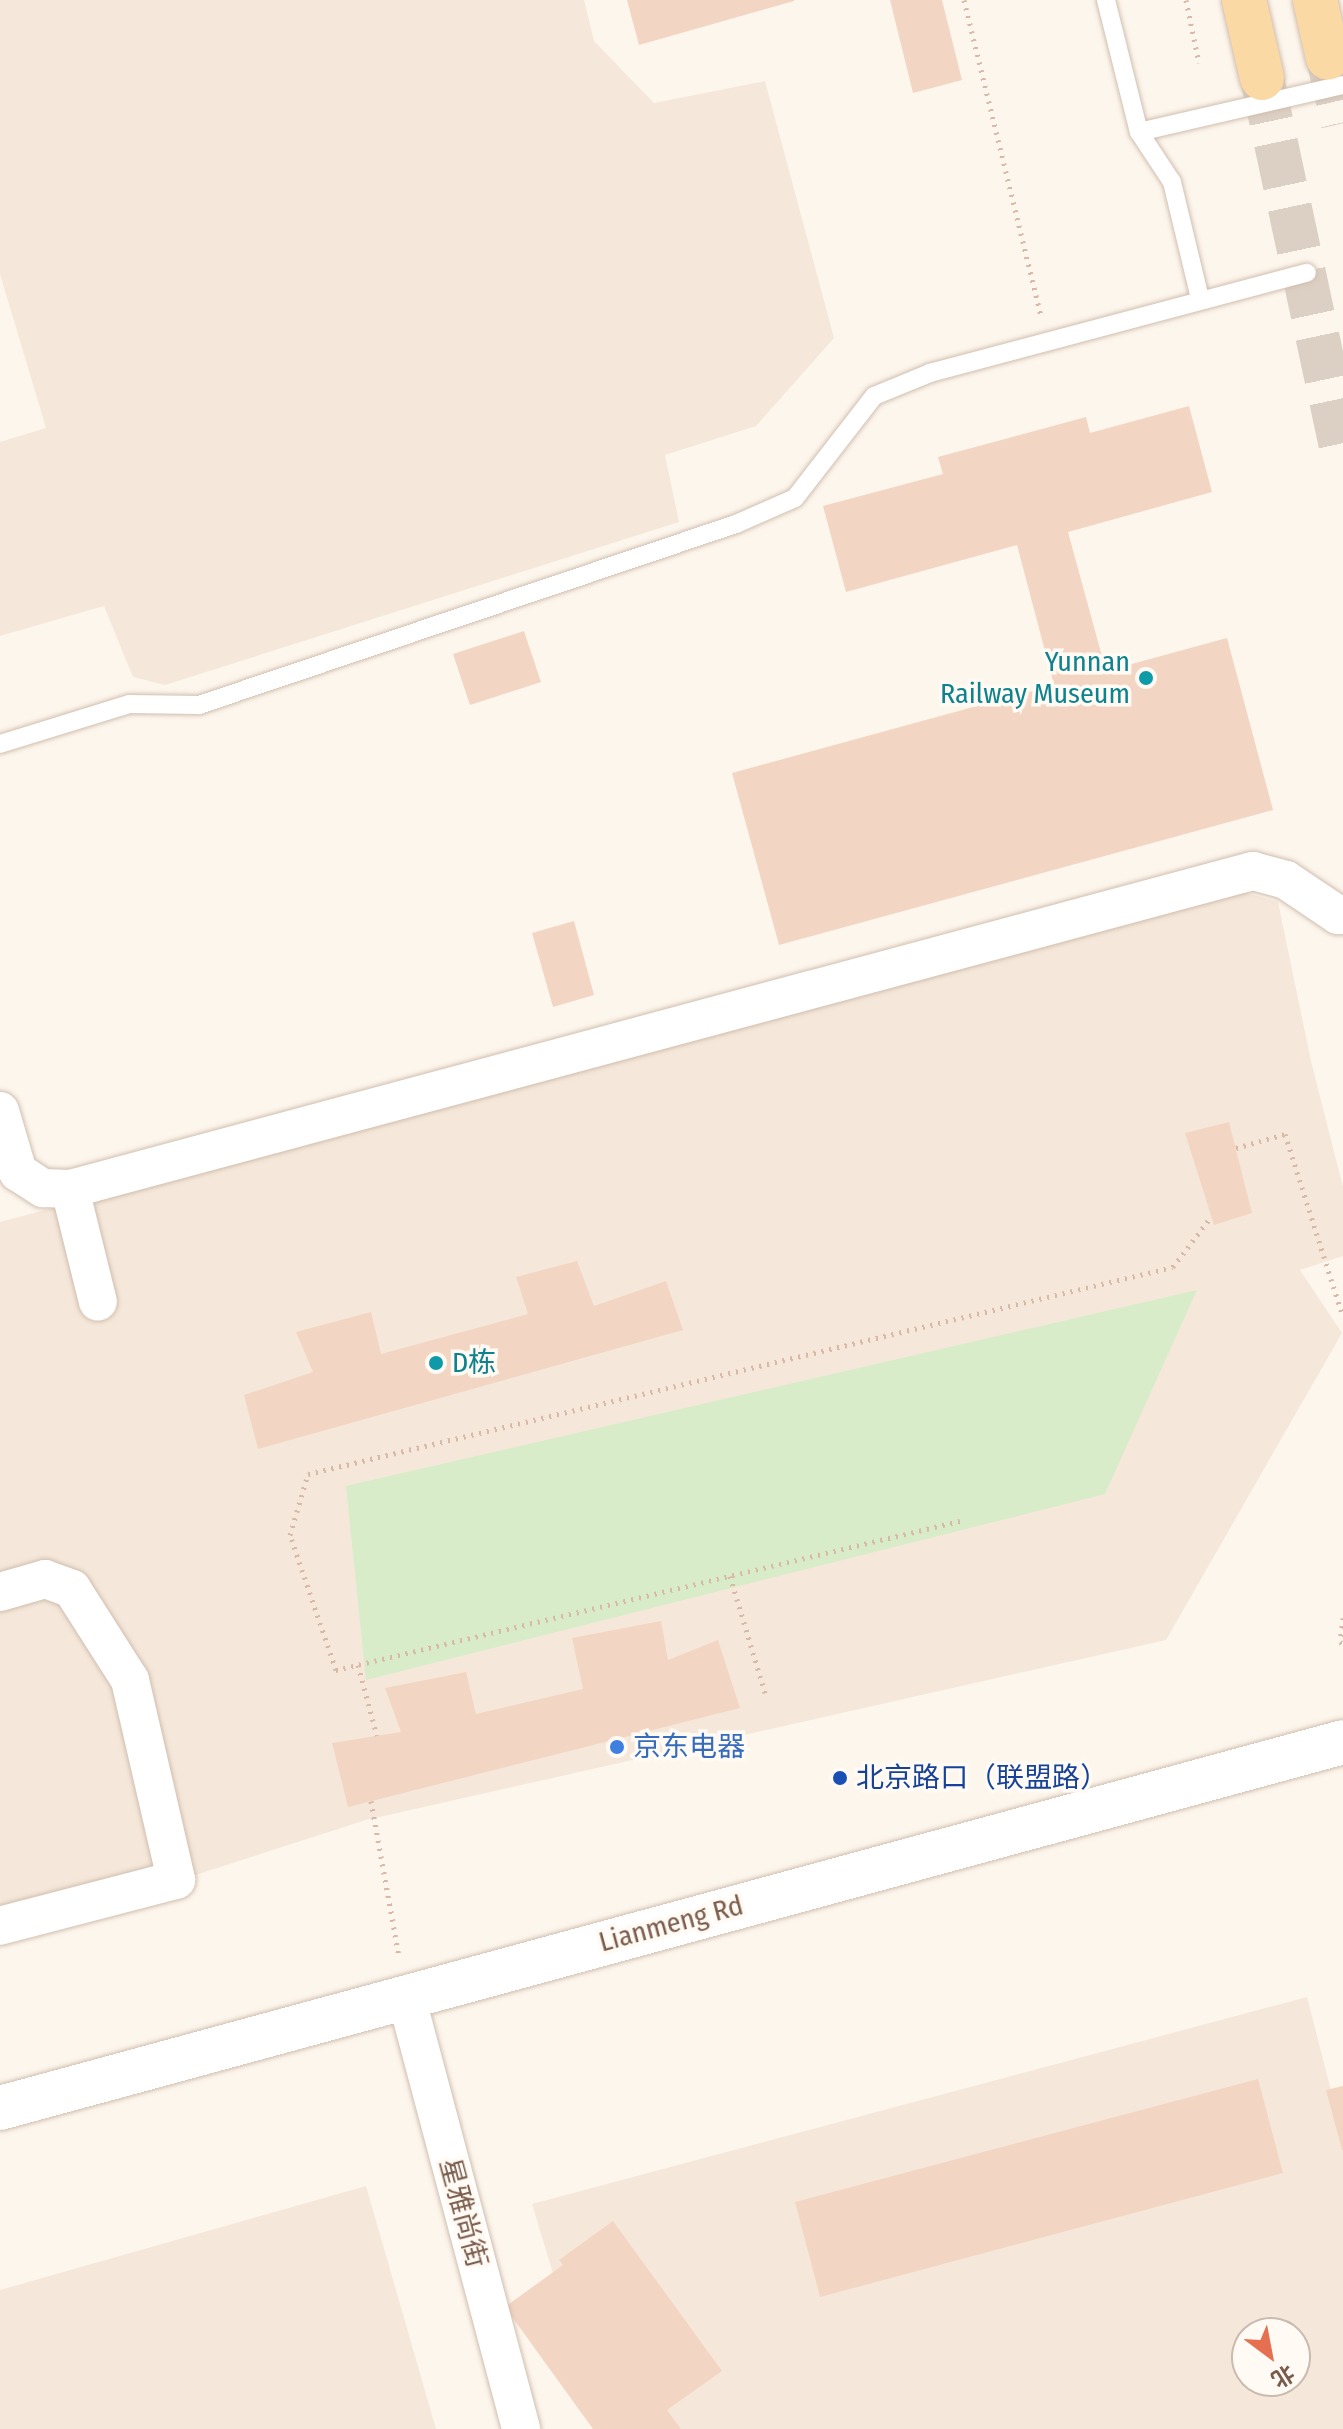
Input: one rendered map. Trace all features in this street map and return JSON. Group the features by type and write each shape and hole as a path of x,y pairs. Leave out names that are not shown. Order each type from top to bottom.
{"main road":[{"path":"1244,0 1262,78"},
{"path":"1315,0 1336,72"}],"street":[{"path":"0,1111 18,1172 43,1188 70,1189 1253,871 1286,880 1338,915 1343,915"},
{"path":"70,1189 98,1302"},
{"path":"0,1592 45,1579 72,1589 130,1680 176,1880 0,1926"},
{"name":"Lianmeng Rd","path":"0,2108 1343,1742"},
{"name":"星雅尚街","path":"406,1996 521,2429"}],"lane":[{"path":"1106,0 1139,132 1172,182 1200,299"},
{"path":"1139,132 1336,72"},
{"path":"0,744 129,704 199,705 736,524 795,498 874,396 930,373 1307,273"}],"path":[{"path":"964,0 1047,341"},
{"path":"1186,0 1199,63"},
{"path":"1236,1148 1285,1134 1343,1317"},
{"path":"960,1521 336,1670 290,1535 308,1474 1173,1267 1211,1217"},
{"path":"730,1576 765,1693"},
{"path":"1343,1618 1340,1642 1343,1644"},
{"path":"358,1665 377,1736"},
{"path":"371,1801 406,1996"}],"shaded area":[{"path":"0,0 584,0 594,41 654,103 765,81 834,338 756,426 665,455 679,522 165,685 133,677 104,606 0,636 0,442 46,428 0,274"},
{"path":"1243,892 1278,902 1311,1061 1343,1187 1343,1256 1300,1270 1342,1333 1166,1640 366,1820 0,1938 0,1222"},
{"path":"1307,1997 1343,2137 1343,2429 600,2429 532,2204"},
{"path":"366,2186 436,2429 0,2429 0,2290"}],"green space":[{"path":"1197,1290 1105,1494 366,1680 346,1486"}],"building":[{"path":"627,0 794,0 794,1 639,45"},
{"path":"890,0 942,0 962,80 913,93"},
{"name":"Yunnan Railway Museum","path":"1189,406 1212,492 1068,532 1106,671 1227,638 1273,810 779,945 732,773 1054,685 1017,545 846,592 823,506 943,474 938,457 1086,417 1090,433"},
{"path":"524,631 541,682 470,705 453,654"},
{"path":"574,921 594,995 553,1007 532,933"},
{"path":"1229,1122 1252,1213 1214,1225 1185,1133"},
{"name":"D栋","path":"577,1261 594,1306 666,1281 683,1330 258,1449 244,1395 313,1372 296,1332 371,1312 381,1354 528,1314 516,1277"},
{"path":"661,1621 668,1660 718,1640 740,1708 348,1807 332,1743 401,1732 385,1688 466,1672 476,1714 583,1689 572,1638"},
{"path":"1258,2079 1283,2173 820,2297 795,2202"},
{"path":"1343,2086 1343,2150 1342,2150 1326,2090"},
{"path":"613,2221 722,2371 667,2410 681,2429 593,2429 505,2307 563,2265 559,2260"}],"tunnel":[{"path":"1328,58 1343,123"},
{"path":"1262,78 1343,455"}],"place":[{"name":"Yunnan Railway Museum","path":"1146,678"},
{"name":"D栋","path":"436,1363"},
{"name":"京东电器","path":"617,1747"},
{"name":"北京路口（联盟路）","path":"840,1778"}]}
